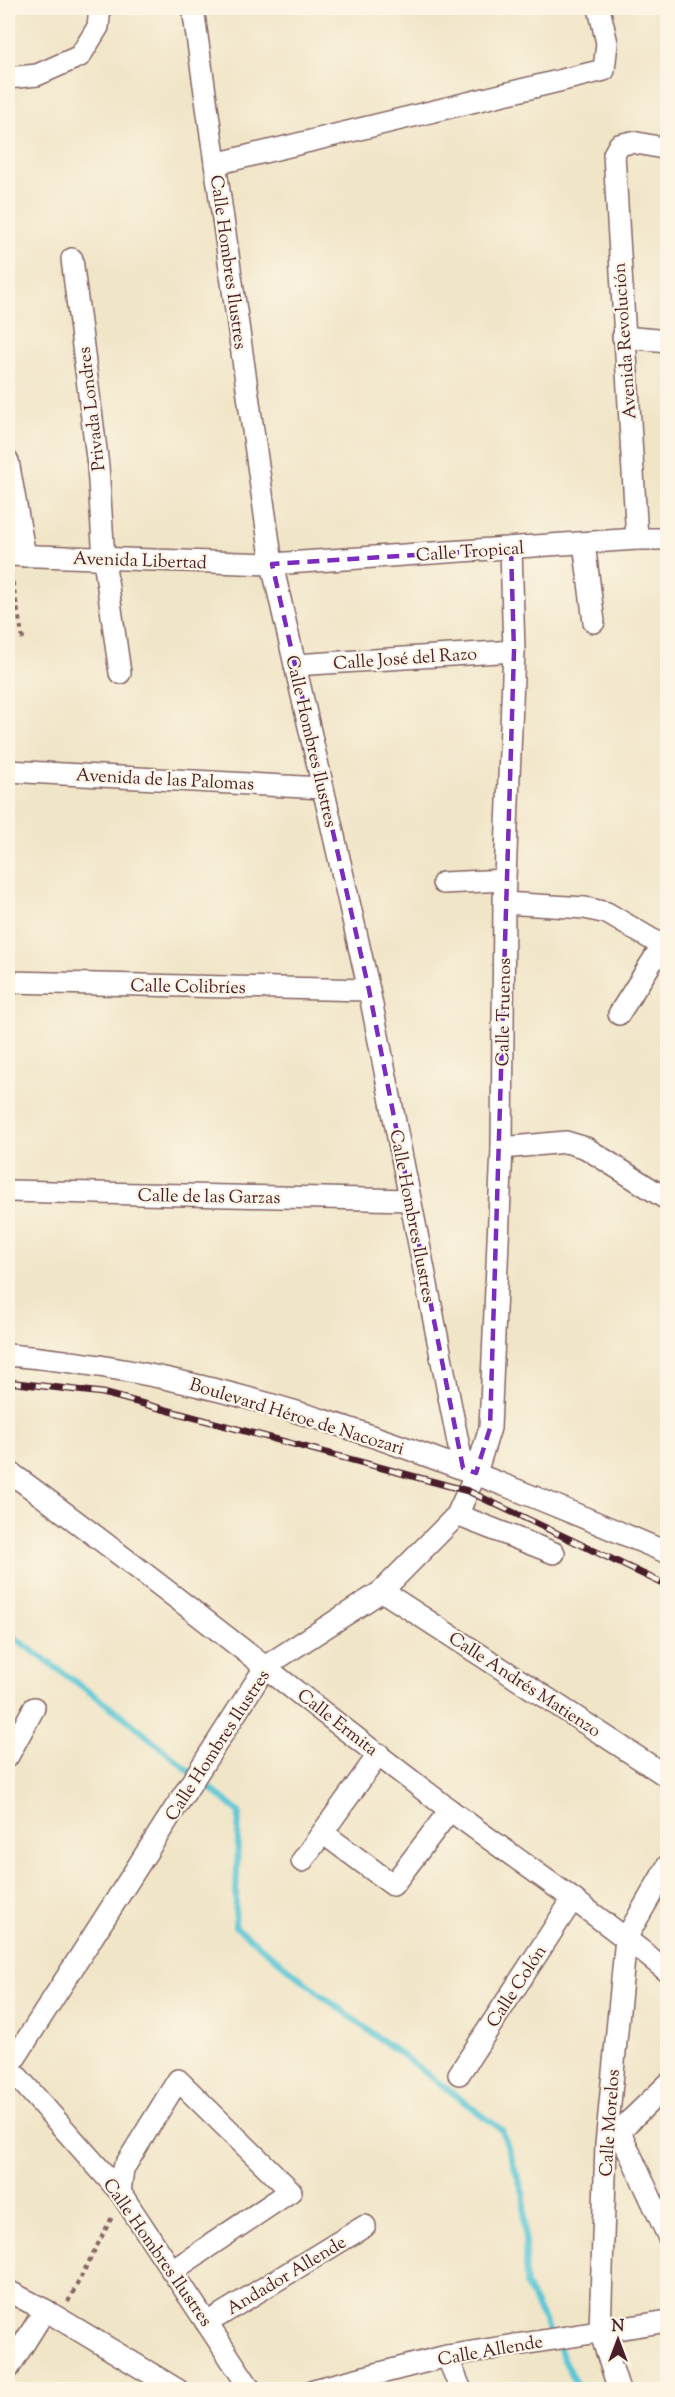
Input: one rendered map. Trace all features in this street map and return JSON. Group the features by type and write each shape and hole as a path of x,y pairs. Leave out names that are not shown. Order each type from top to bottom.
{"street":[{"path":"8,78 37,75 80,56 98,27 99,8"},
{"name":"Calle Hombres Ilustres","path":"194,8 272,564 369,990 410,1200 470,1470 458,1515 382,1591 266,1666 8,2068 120,2192 251,2390"},
{"path":"215,164 604,70 607,43 599,8"},
{"name":"Avenida Revolución","path":"637,539 623,337 614,154 619,145 632,142 668,149"},
{"name":"Privada Londres","path":"72,259 98,466 104,559 120,674"},
{"path":"623,337 668,341"},
{"path":"8,461 14,555"},
{"name":"Calle Tropical","path":"272,564 637,539 668,539"},
{"path":"584,543 594,622"},
{"name":"Calle Truenos","path":"470,1470 490,1428 501,1148 504,903 514,651 511,549"},
{"name":"Avenida Libertad","path":"14,555 272,564"},
{"name":"Calle José del Razo","path":"295,665 514,651"},
{"name":"Avenida de las Palomas","path":"8,771 322,788"},
{"path":"443,883 505,880"},
{"path":"504,903 585,908 607,913 665,948 619,1014"},
{"name":"Calle Colibríes","path":"8,982 369,990"},
{"path":"501,1148 566,1142 586,1148 668,1200"},
{"name":"Calle de las Garzas","path":"8,1191 410,1200"},
{"name":"Boulevard Héroe de Nacozari","path":"8,1354 176,1379 283,1408 470,1470 668,1553"},
{"name":"Calle Ermita","path":"8,1472 266,1666 450,1810 626,1938 668,1972"},
{"path":"458,1515 554,1553"},
{"name":"Calle Andrés Matienzo","path":"382,1591 668,1777"},
{"path":"8,1756 34,1708"},
{"path":"302,1861 379,1754"},
{"path":"323,1833 393,1885 450,1810"},
{"name":"Calle Morelos","path":"619,2390 600,2331 626,1938 668,1865"},
{"name":"Calle Colón","path":"459,2074 573,1899"},
{"path":"120,2192 123,2169 178,2080 291,2191 172,2271"},
{"path":"668,2084 613,2138 668,2236"},
{"name":"Andador Allende","path":"207,2323 365,2226"},
{"path":"8,2290 55,2308 178,2390"},
{"path":"8,2369 55,2308"},
{"name":"Calle Allende","path":"314,2390 447,2356 668,2321"},
{"path":"447,2356 461,2390"}],"path":[{"path":"14,555 23,640"},
{"path":"55,2308 114,2213"}],"highlighted area":[{"path":"511,549 514,651 490,1428 476,1473 463,1468 369,990 272,564"}],"waterway":[{"path":"8,1633 124,1717 239,1812 235,1926 320,1994 502,2130 524,2196 526,2285 551,2335"},
{"path":"556,2344 579,2390"}],"railway":[{"path":"8,1382 103,1393 468,1491 668,1586"}]}
